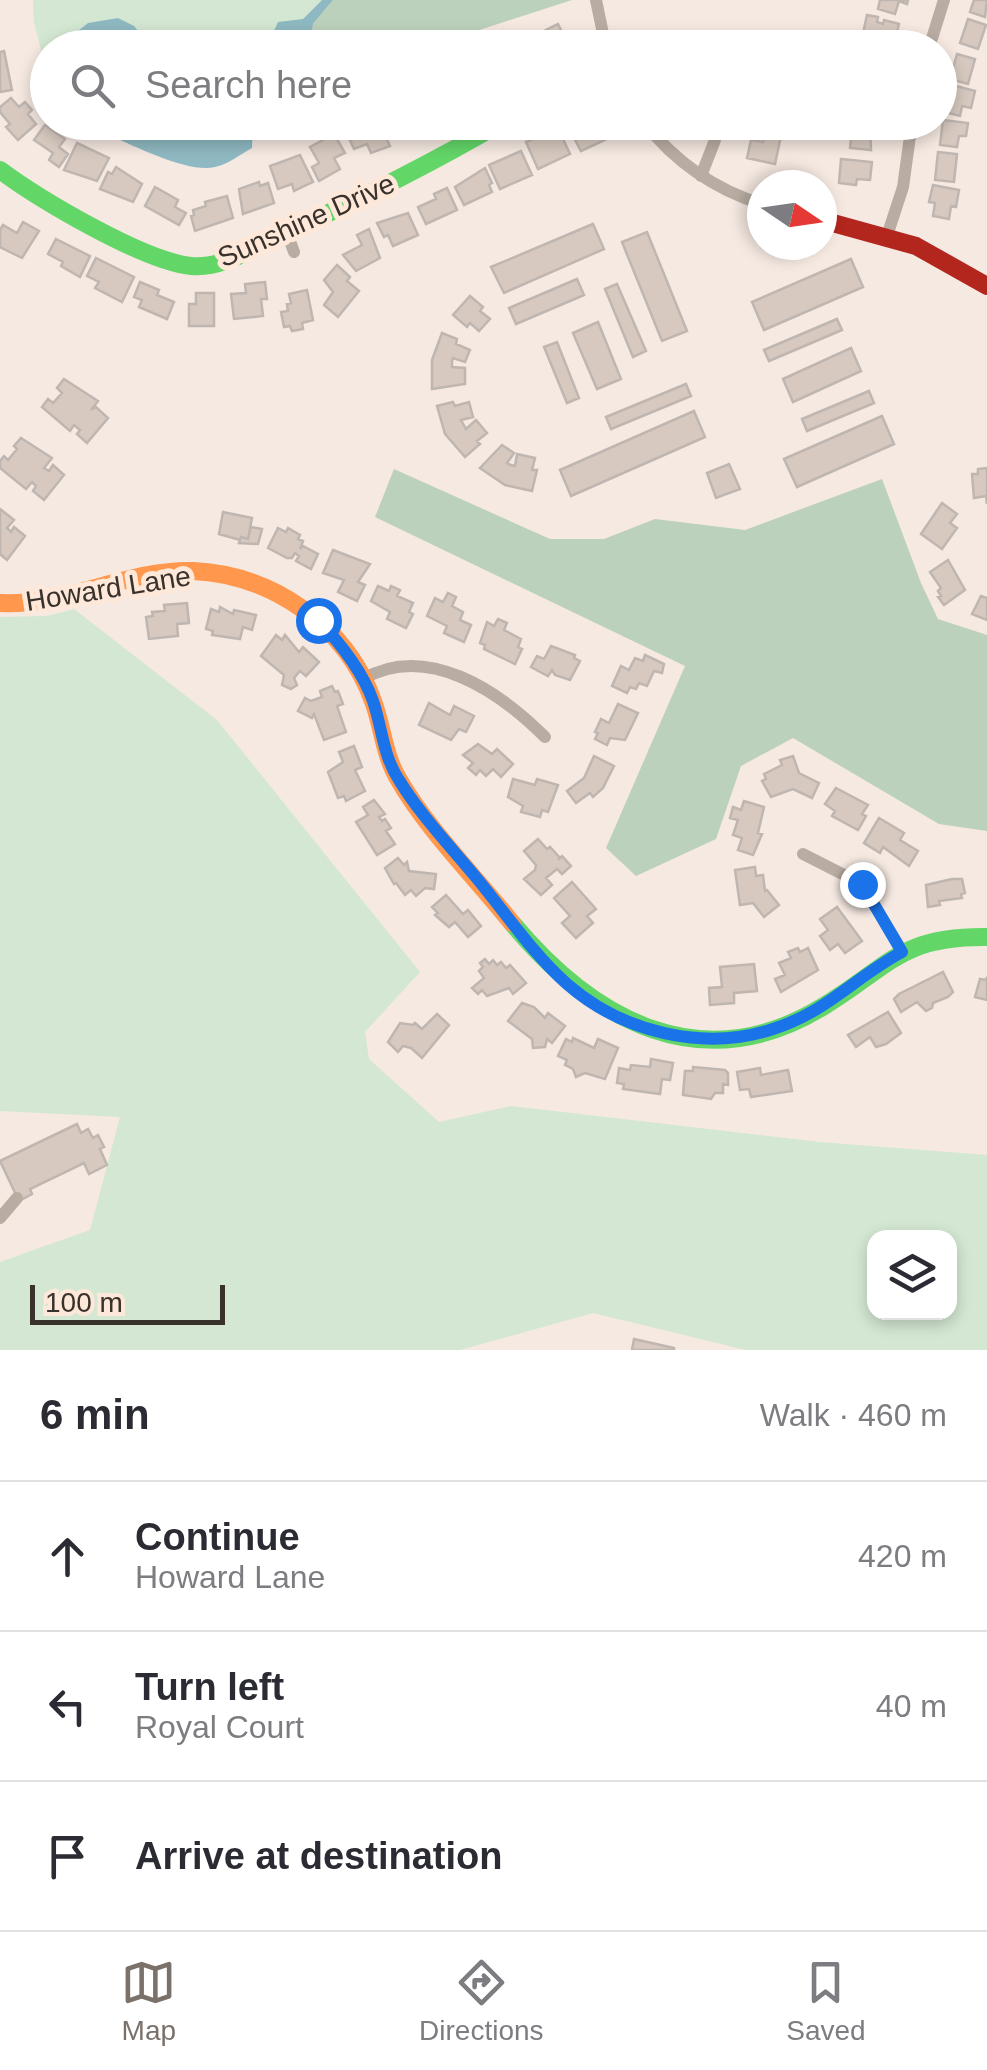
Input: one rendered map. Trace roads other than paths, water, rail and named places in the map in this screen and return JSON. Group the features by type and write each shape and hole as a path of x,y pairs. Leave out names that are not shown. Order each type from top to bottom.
{"street":[{"path":"596,0 602,30"},
{"path":"935,30 944,0"},
{"name":"Sunshine Drive","path":"0,170 36,195 171,262 191,266 213,264 287,233 392,184 470,140"},
{"path":"662,140 701,176 747,197"},
{"path":"701,176 715,140"},
{"path":"887,236 903,186 909,140"},
{"path":"837,224 916,246 987,286"},
{"path":"287,233 294,252"},
{"name":"Howard Lane","path":"0,603 40,602 166,572 200,572 232,576 262,586 318,620 363,679 373,700 387,756 412,799 567,984 628,1022 698,1038 769,1031 834,1000 902,952 942,938 987,937"},
{"path":"363,679 395,666 431,666 498,697 545,737"},
{"path":"803,854 862,884 902,952"},
{"path":"0,1218 17,1198"}],"water":[{"path":"322,0 333,0 312,30 274,30 278,22 303,19"},
{"path":"118,18 137,30 79,30 88,23"},
{"path":"120,140 252,140 252,148 220,166 193,167"}]}
